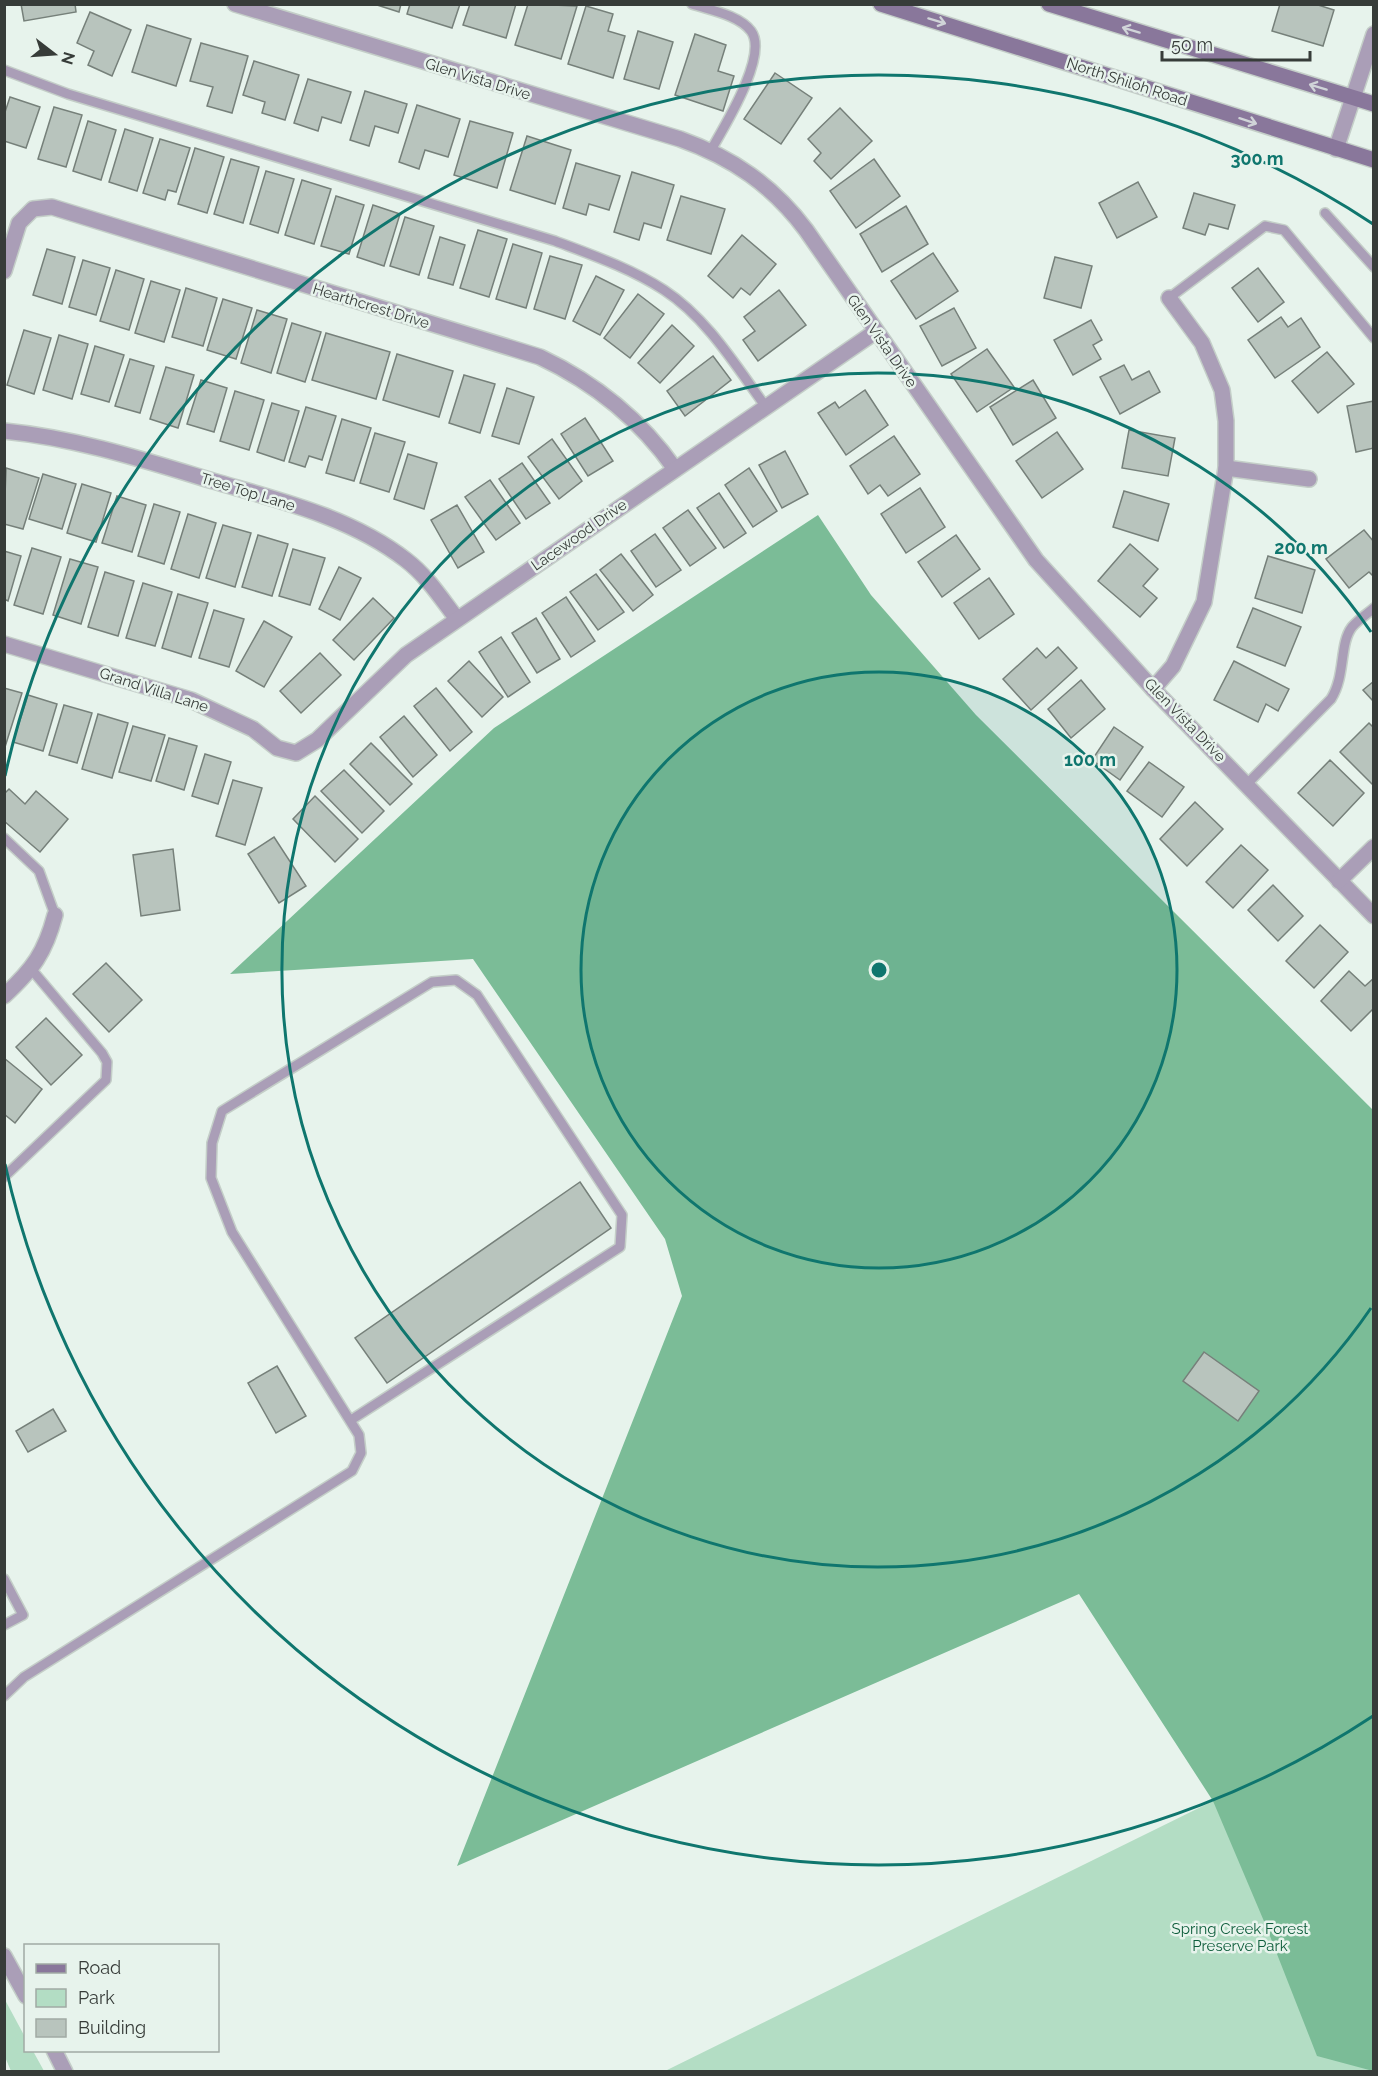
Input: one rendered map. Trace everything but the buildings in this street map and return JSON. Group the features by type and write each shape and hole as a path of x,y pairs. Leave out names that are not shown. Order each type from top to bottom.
{"main road":[{"name":"North Shiloh Road","path":"881,4 1374,160"},
{"path":"1049,4 1374,104"}],"street":[{"name":"Glen Vista Drive","path":"235,4 711,150 749,172 788,206 1036,560 1153,689 1374,916"},
{"path":"1336,149 1374,34"},
{"name":"Hearthcrest Drive","path":"4,271 19,223 33,208 52,207 540,357 600,390 644,430 675,469"},
{"path":"1153,689 1173,666 1204,602 1226,468 1226,421 1222,390 1202,344 1169,298"},
{"name":"Lacewood Drive","path":"296,753 317,740 406,655 875,332"},
{"name":"Tree Top Lane","path":"4,431 60,438 153,463 341,523 377,540 407,560 432,585 457,619"},
{"path":"1226,468 1309,480"},
{"name":"Grand Villa Lane","path":"4,644 190,700 253,729 277,748 296,753"},
{"path":"1339,881 1374,847"},
{"path":"4,996 32,970 47,943 55,915"},
{"path":"4,1956 24,1992"},
{"path":"55,2052 65,2072"}],"lane":[{"path":"692,4 734,19 751,30 756,43 754,65 711,150"},
{"path":"4,70 68,94 555,241 618,265 666,291 686,307 713,336 766,407"},
{"path":"1325,213 1374,267"},
{"path":"1169,298 1265,226 1284,230 1374,338"},
{"path":"1247,784 1331,699 1339,687 1344,645 1351,628 1374,608"},
{"path":"4,838 39,871 55,915"},
{"path":"4,1177 106,1080 107,1062 102,1053 32,970"},
{"path":"4,1696 24,1677 352,1471 361,1453 359,1434 232,1232 211,1178 212,1143 222,1111 432,982 456,980 477,995 622,1215 620,1246 351,1420"},
{"path":"4,1579 23,1615 4,1625"}],"green space":[{"path":"818,515 871,595 976,715 1373,1110 1373,2071 1317,2056 1266,1926 1213,1801 1079,1594 457,1866 682,1296 665,1239 473,959 230,974 494,728"},
{"name":"Spring Creek Forest Preserve Park","path":"1373,1507 1373,2071 663,2072 1213,1801"},
{"path":"4,1998 24,2035 24,2052 34,2052 44,2071 11,2071 5,2057"}]}
